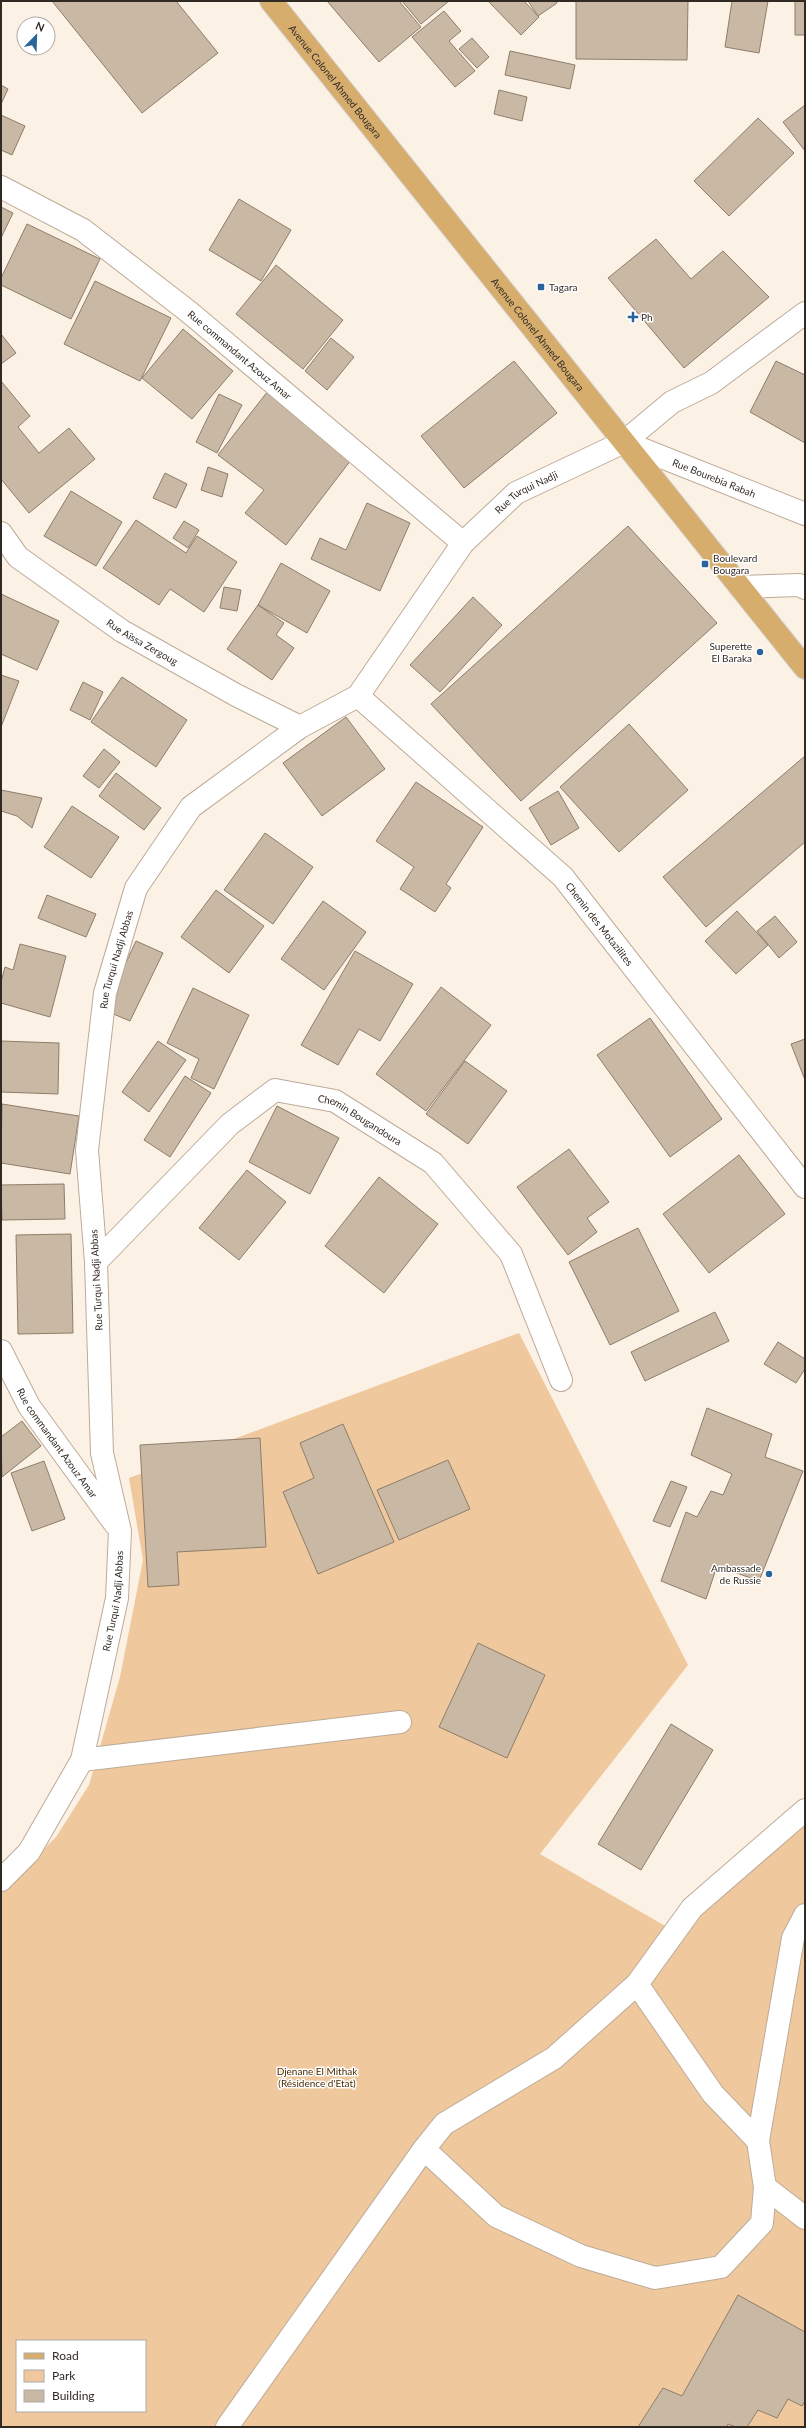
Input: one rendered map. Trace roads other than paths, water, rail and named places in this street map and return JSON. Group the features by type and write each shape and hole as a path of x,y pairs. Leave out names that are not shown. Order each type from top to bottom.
{"main road":[{"name":"Avenue Colonel Ahmed Bougara","path":"271,1 805,668"}],"street":[{"name":"Rue commandant Azouz Amar","path":"1,187 83,230 189,312 463,543"},
{"name":"Rue Turqui Nadji","path":"300,727 358,696 463,543 516,493 624,442 672,402 711,384 805,313"},
{"name":"Rue Bourebia Rabah","path":"624,442 805,514"},
{"name":"Rue Aïssa Zergoug","path":"1,533 18,557 122,631 236,695 300,727"},
{"path":"740,587 799,585 805,588"},
{"name":"Chemin des Motazilites","path":"358,696 563,877 805,1187"},
{"name":"Rue Turqui Nadji Abbas","path":"1,1880 29,1852 82,1760 117,1598 120,1531 102,1453 96,1262 87,1150 105,993 136,888 191,807 300,727"},
{"name":"Chemin Bougandoura","path":"96,1262 230,1124 275,1090 335,1101 433,1164 511,1254 560,1380"},
{"name":"Rue commandant Azouz Amar","path":"1,1351 29,1406 120,1531"},
{"path":"82,1760 400,1722"},
{"path":"227,2427 424,2149 444,2124 554,2058 637,1984 692,1908 805,1810"},
{"path":"424,2149 496,2216 581,2256 655,2278 721,2267 762,2224 765,2187 758,2141 792,1938 805,1916"},
{"path":"637,1984 713,2094 758,2141"},
{"path":"765,2187 805,2218"}],"place":[{"name":"Tagara","path":"541,287"},
{"name":"Ph","path":"633,317"},
{"name":"Boulevard Bougara","path":"705,564"},
{"name":"Superette El Baraka","path":"760,652"},
{"name":"Ambassade de Russie","path":"769,1574"}],"park label":[{"name":"Djenane El Mithak (Résidence d'Etat)","path":"317,2076"}]}
